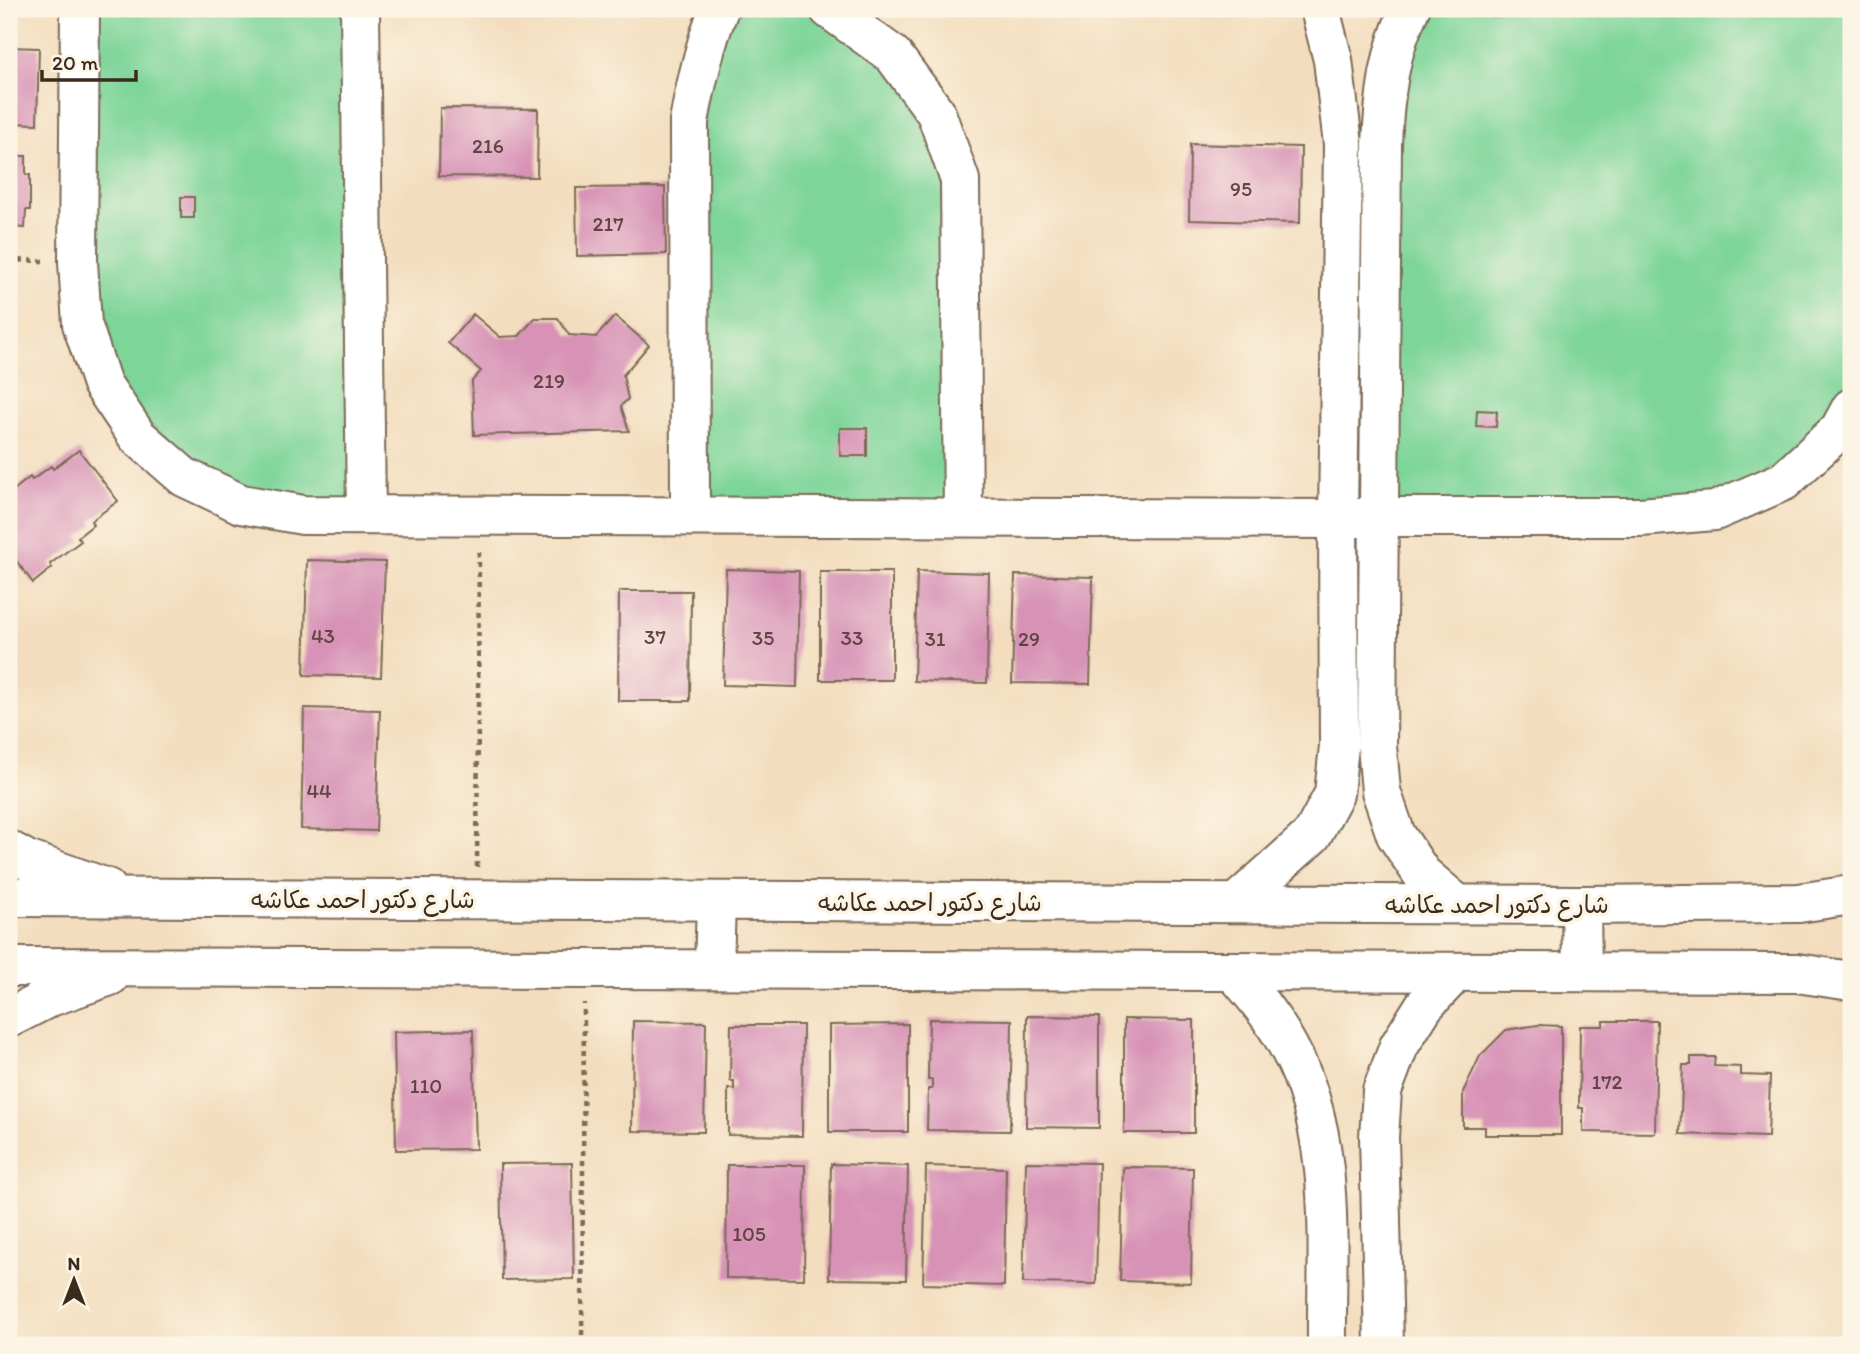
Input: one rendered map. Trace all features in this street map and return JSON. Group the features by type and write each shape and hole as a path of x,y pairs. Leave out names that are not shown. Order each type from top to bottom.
{"street":[{"path":"80,9 78,262 82,324 102,384 137,436 184,477 241,504 303,516 1338,519 1640,517 1715,511 1784,481 1839,430 1851,408"},
{"path":"360,9 366,516"},
{"path":"690,516 689,122 696,78 708,35 719,9"},
{"path":"829,9 893,55 936,113 960,180 963,517"},
{"path":"1236,903 1312,835 1334,794 1339,746 1338,519 1343,144 1333,60 1320,9"},
{"path":"1410,9 1393,56 1384,100 1377,746 1381,791 1396,835 1422,874 1457,904"},
{"path":"9,850 27,860 135,898"},
{"name":"شارع دكتور احمد عكاشه","path":"9,897 1581,905 1799,903 1851,895"},
{"path":"714,969 716,901"},
{"path":"1581,905 1582,972"},
{"path":"9,967 1797,973 1851,981"},
{"path":"9,1018 50,998 136,967"},
{"path":"1233,971 1265,1008 1290,1048 1309,1093 1320,1141 1325,1188 1326,1345"},
{"path":"1384,1345 1379,1137 1382,1091 1399,1046 1424,1006 1456,972"}],"path":[{"path":"477,900 479,516"},
{"path":"582,1345 585,969"}],"green space":[{"path":"80,9 360,9 366,515 241,504 102,384"},
{"path":"719,9 829,9 893,55 960,180 963,517 690,516 689,122"},
{"path":"1410,9 1851,9 1851,408 1715,511 1379,517 1382,144"}],"building":[{"path":"9,47 39,48 37,124 9,123"},
{"path":"440,108 538,109 537,177 439,176"},
{"path":"1190,144 1301,147 1300,223 1189,220"},
{"path":"9,156 26,156 26,175 30,175 30,210 26,210 25,228 9,227"},
{"path":"665,187 666,254 577,256 576,188"},
{"path":"181,197 194,197 194,218 181,218"},
{"path":"473,314 500,337 519,336 535,318 558,318 569,335 596,337 615,316 649,345 623,375 628,399 621,406 629,431 474,435 472,381 481,371 448,343"},
{"path":"1477,410 1497,411 1496,427 1476,426"},
{"path":"840,428 867,428 867,456 840,456"},
{"path":"79,450 118,501 91,521 93,525 78,537 81,541 50,564 52,568 33,583 9,551 9,494 30,477 32,480 51,466 53,469"},
{"path":"307,560 385,562 381,677 304,675"},
{"path":"726,569 799,571 797,687 723,685"},
{"path":"917,571 989,573 987,683 914,681"},
{"path":"820,572 892,572 892,680 820,680"},
{"path":"1015,575 1093,577 1090,684 1012,683"},
{"path":"619,591 691,591 690,701 618,701"},
{"path":"304,708 380,710 376,831 301,829"},
{"path":"1027,1016 1099,1017 1099,1128 1026,1127"},
{"path":"929,1019 1012,1020 1010,1131 927,1130 928,1089 932,1089 932,1080 928,1080"},
{"path":"1124,1019 1194,1020 1194,1133 1124,1133"},
{"path":"633,1021 706,1022 704,1132 632,1131"},
{"path":"1603,1021 1657,1021 1655,1133 1583,1132 1583,1108 1579,1108 1580,1026 1603,1026"},
{"path":"908,1024 908,1132 829,1132 829,1025"},
{"path":"731,1025 803,1025 802,1136 728,1135 728,1089 734,1089 734,1081 730,1081"},
{"path":"1538,1025 1561,1026 1561,1135 1485,1135 1485,1127 1463,1127 1463,1092 1480,1056 1506,1030"},
{"path":"473,1030 476,1149 396,1150 394,1032"},
{"path":"1691,1057 1715,1057 1714,1066 1741,1067 1741,1075 1770,1076 1768,1137 1680,1134 1683,1065 1691,1065"},
{"path":"1026,1162 1099,1163 1096,1284 1023,1283"},
{"path":"572,1163 574,1279 502,1280 500,1164"},
{"path":"831,1164 908,1166 906,1280 829,1279"},
{"path":"727,1165 805,1165 804,1279 726,1278"},
{"path":"926,1166 1006,1168 1004,1286 923,1284"},
{"path":"1123,1167 1193,1168 1191,1283 1120,1281"}]}
